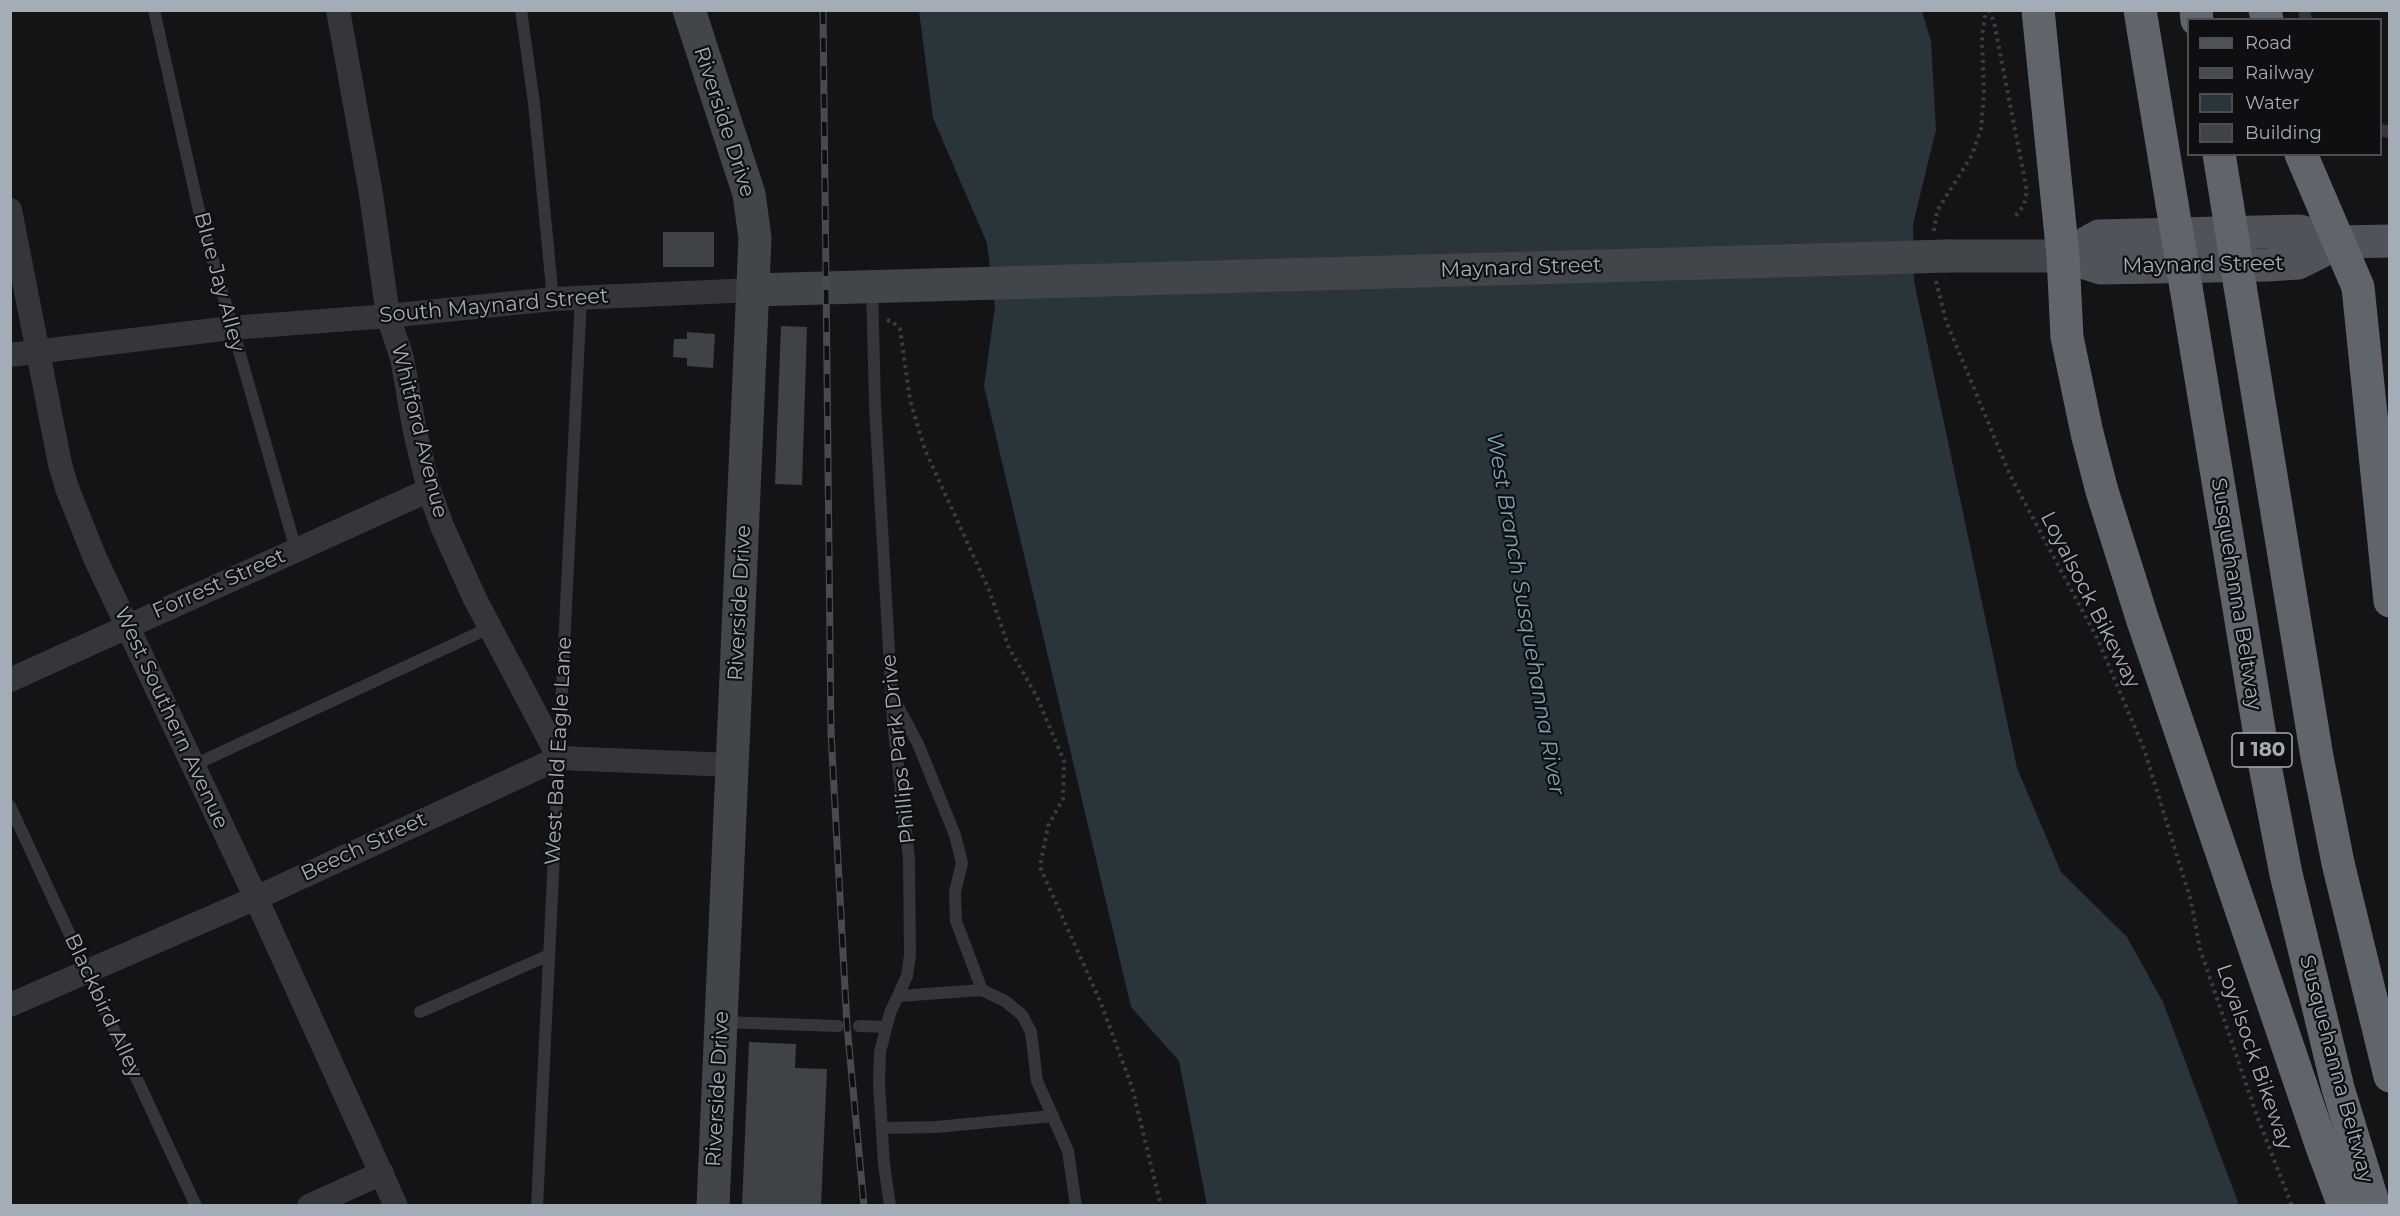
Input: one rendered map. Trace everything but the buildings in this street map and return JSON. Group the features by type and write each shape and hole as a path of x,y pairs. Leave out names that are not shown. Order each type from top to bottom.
{"highway":[{"path":"2038,10 2063,256 2065,319 2070,357 2102,491 2143,621 2344,1206"},
{"name":"Susquehanna Beltway","path":"2140,10 2265,766 2286,874 2338,1088 2374,1206"},
{"name":"I 180","path":"2219,156 2316,757 2340,874 2390,1076"},
{"path":"2302,156 2358,287 2390,601"}],"main road":[{"name":"Riverside Drive","path":"689,10 749,194 755,238 713,1206"},
{"name":"Maynard Street","path":"978,283 1938,255 2063,256 2101,268 2266,265 2298,263 2340,242 2390,241"},
{"name":"South Maynard Street","path":"753,290 978,283"}],"street":[{"name":"Whitford Avenue","path":"338,10 370,194 387,316 402,358 415,432 429,490 442,526 489,628 559,758"},
{"name":"West Southern Avenue","path":"10,210 60,464 67,488 96,558 256,898 396,1206"},
{"name":"South Maynard Street","path":"10,355 231,328 387,316 553,299 753,290"},
{"name":"Forrest Street","path":"10,680 429,490"},
{"name":"Beech Street","path":"10,1005 256,898 559,758 732,765"},
{"path":"309,1206 381,1173"}],"lane":[{"name":"Blue Jay Alley","path":"154,10 196,201 296,550"},
{"path":"521,10 534,103 553,299"},
{"name":"Phillips Park Drive","path":"872,287 875,405 891,693 909,860 910,955 907,976 886,1027 880,1053 879,1084 890,1206"},
{"name":"West Bald Eagle Lane","path":"537,1206 581,297"},
{"path":"194,765 489,628"},
{"path":"891,693 918,744 956,835 962,863 956,892 956,921 982,990"},
{"name":"Blackbird Alley","path":"10,806 196,1206"},
{"path":"420,1012 549,955"},
{"path":"899,996 982,990 1005,1001 1022,1015 1031,1032 1037,1081 1068,1151 1076,1206"},
{"path":"721,1022 838,1026"},
{"path":"859,1026 886,1027"},
{"path":"882,1128 936,1127 1053,1116"}],"path":[{"name":"Loyalsock Bikeway","path":"1987,10 1994,22 2027,191 2024,205 2014,218"},
{"name":"Loyalsock Bikeway","path":"1987,10 1982,37 1984,94 1981,129 1971,155 1937,211 1938,255 1946,321 2010,475 2098,640 2144,749 2191,901 2200,949 2292,1206"},
{"path":"884,319 893,322 900,329 910,400 925,450 989,590 1009,648 1037,697 1064,761 1063,799 1047,826 1040,867 1100,1001 1132,1087 1161,1206"}],"water":[{"name":"West Branch Susquehanna River","path":"919,11 1922,11 1931,41 1936,130 1913,224 1914,281 2017,768 2061,872 2127,937 2163,1002 2239,1205 1207,1205 1179,1061 1131,1007 984,386 995,307 987,243 933,118"}],"railway":[{"path":"823,10 831,733 847,1025 864,1206"}]}
